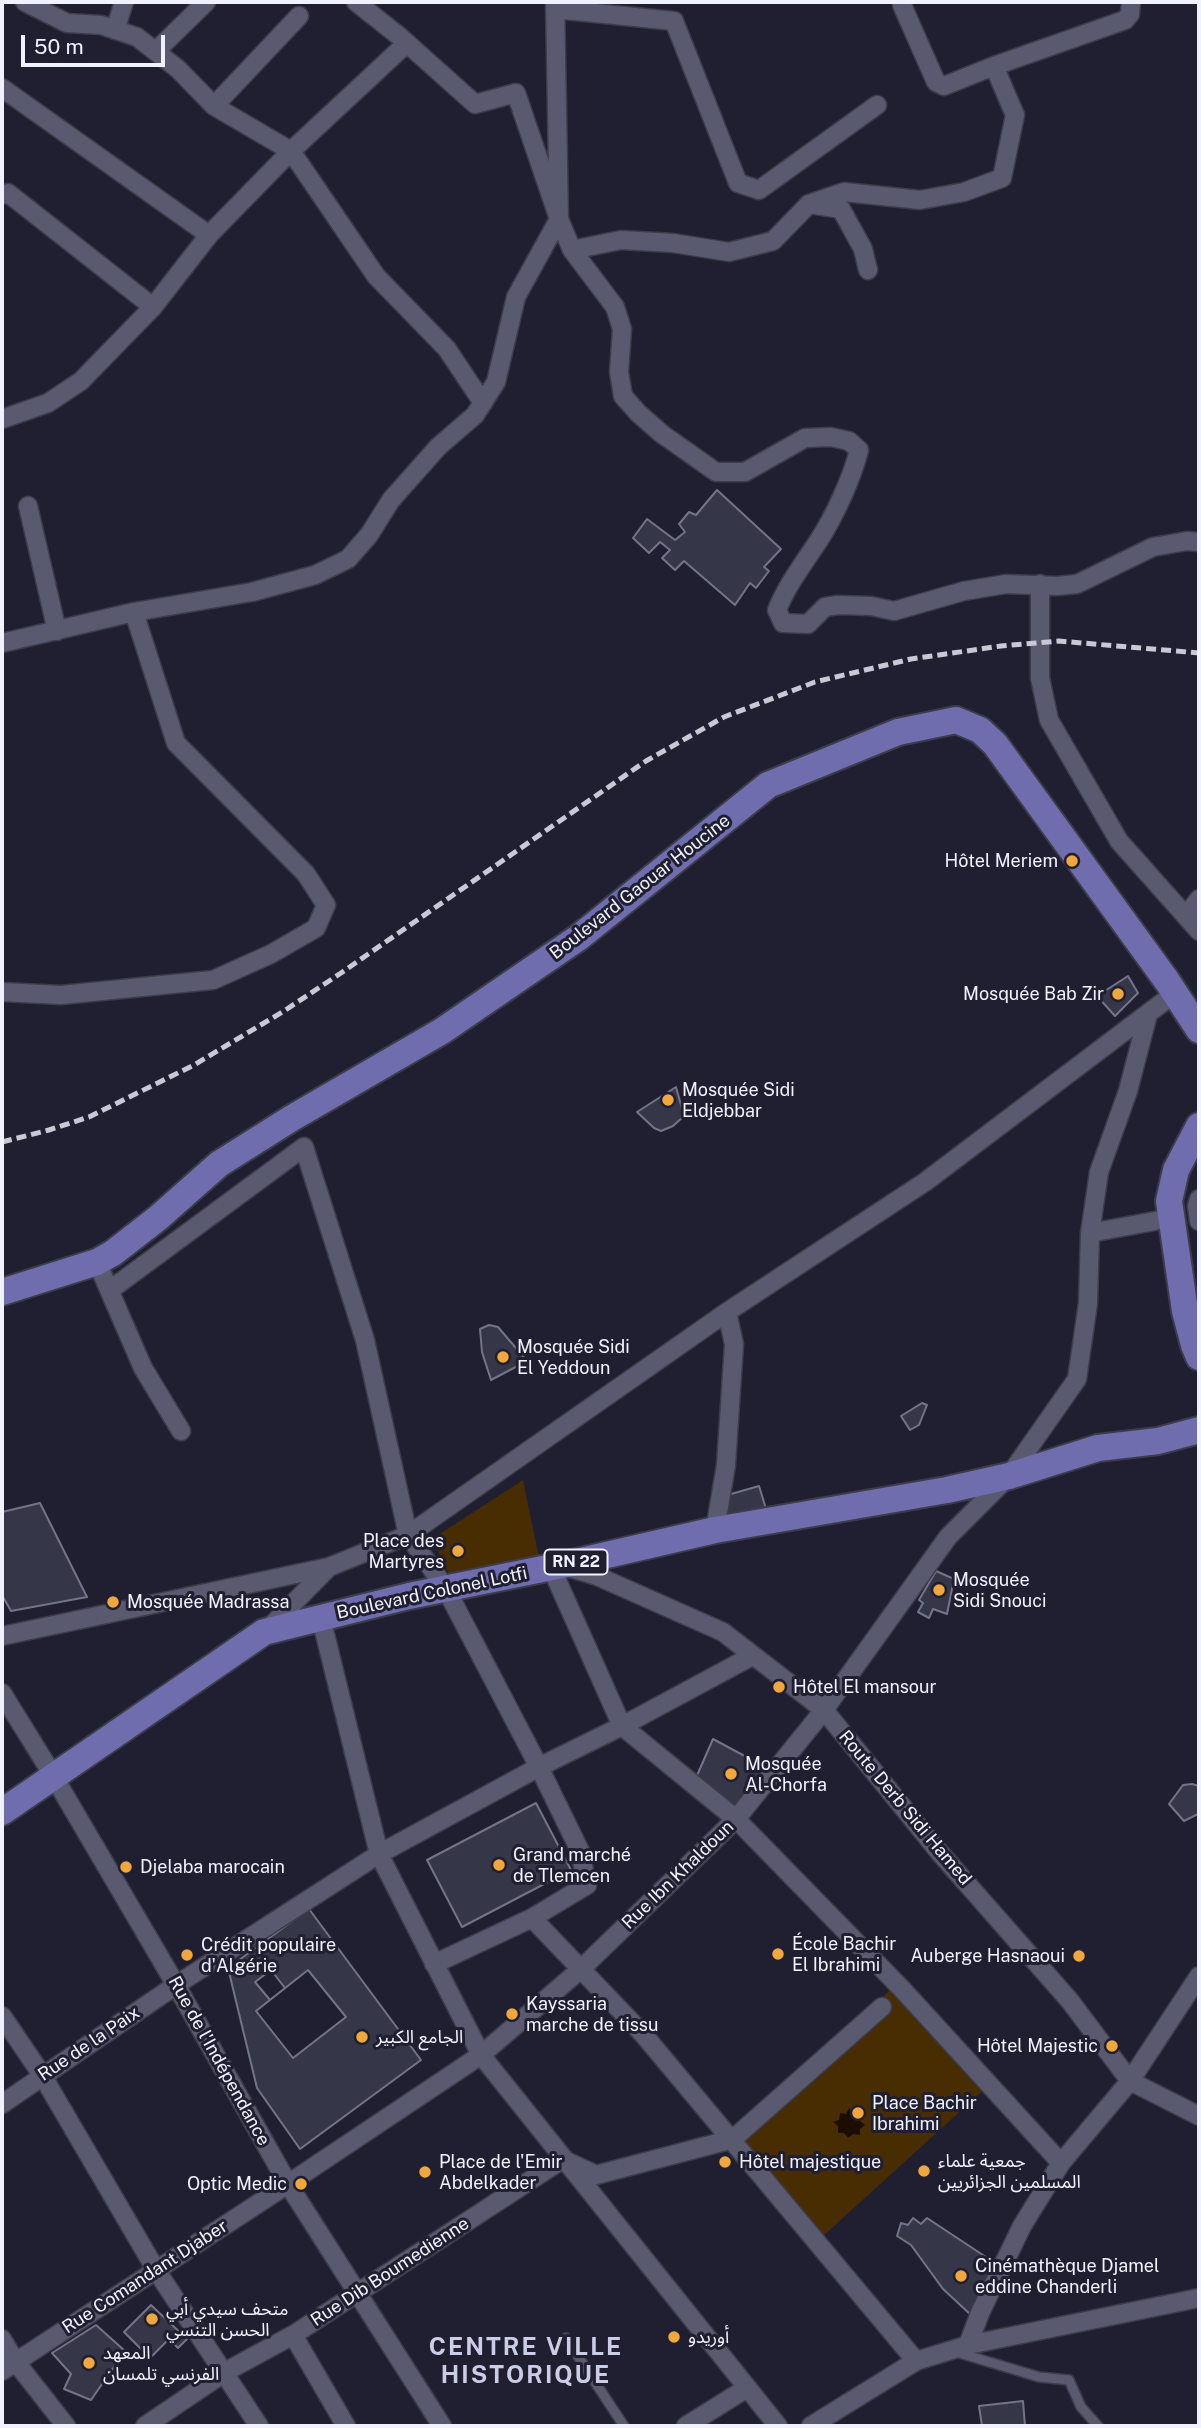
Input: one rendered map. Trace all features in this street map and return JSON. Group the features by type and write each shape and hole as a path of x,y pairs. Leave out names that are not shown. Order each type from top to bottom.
{"main road":[{"name":"Boulevard Gaouar Houcine","path":"2,1292 97,1262 113,1253 158,1218 219,1164 292,1118 442,1031 578,939 768,785 898,732 956,720 980,730 995,744 1199,1030"},
{"path":"1199,1126 1176,1170 1169,1201 1185,1311 1199,1357"},
{"name":"Boulevard Colonel Lotfi","path":"2,1812 264,1632 715,1530 947,1490 1009,1476 1098,1448 1158,1441 1199,1430"}],"street":[{"path":"115,30 124,2"},
{"path":"156,51 206,2"},
{"path":"356,2 475,104 516,93 572,250 615,307 622,329 619,372 623,396 638,413 662,434 716,472 745,472 805,438 831,437 849,441 859,450 855,466 821,536 783,595 777,610 783,624 808,624 825,607 838,605 871,606 894,611 964,590 1006,584 1057,586 1077,583 1153,547 1188,541 1199,542"},
{"path":"903,2 936,82 944,86 1125,20 1130,14 1130,2"},
{"path":"33,4 67,23 101,25 137,37 178,69 214,106 291,151 376,276 447,349 483,403"},
{"path":"2,643 134,612 252,592 315,575 348,559 369,535 391,500 438,447 475,415 496,382 516,297 559,219 555,5 674,21 738,183 759,190 877,105"},
{"path":"214,106 299,16"},
{"path":"2,419 48,403 81,381 153,307 209,235 291,151 407,43"},
{"path":"572,250 621,240 673,243 729,252 773,241 809,204 844,192 920,200 964,192 1002,178 1015,115 994,66"},
{"path":"2,88 209,235"},
{"path":"2,195 8,193 153,307"},
{"path":"809,204 841,209 863,249 867,270"},
{"path":"28,506 57,631"},
{"path":"1040,584 1040,678 1049,720 1119,841 1199,931"},
{"path":"2,992 61,995 213,980 271,954 316,928 326,905 306,874 176,743 134,612"},
{"path":"1186,916 1199,899"},
{"path":"2,1636 329,1567 408,1535 727,1312 925,1182 1175,993"},
{"name":"Rue Ibn Khaldoun","path":"481,2055 580,1969 736,1819 824,1710 948,1538 1009,1476 1077,1379 1088,1303 1090,1233 1099,1172 1128,1091 1148,1014"},
{"path":"110,1290 304,1147 365,1340 408,1535 446,1589 539,1767 580,1850 587,1885 532,1918 434,1964"},
{"path":"1199,1199 1199,1221"},
{"path":"1090,1233 1171,1218"},
{"path":"97,1262 143,1368 181,1431"},
{"path":"715,1530 726,1465 734,1344 727,1312"},
{"path":"555,1566 622,1726 736,1819 902,1989 1061,2163"},
{"name":"Route Derb Sidi Hamed","path":"555,1566 597,1576 723,1632 824,1710 940,1853 1070,2001 1130,2081 1199,2116"},
{"path":"264,1632 329,1567"},
{"path":"321,1618 379,1854 481,2055 778,2426"},
{"name":"Rue de la Paix","path":"2,2104 176,1985 379,1854 752,1656"},
{"name":"Rue de l'Indépendance","path":"2,1693 176,1985 288,2185 442,2426"},
{"path":"532,1918 643,2034 916,2361"},
{"path":"959,2348 980,2313 1022,2226 1061,2163 1130,2081 1199,1976"},
{"path":"563,2159 596,2175 733,2139 882,2007"},
{"path":"2,2015 42,2075 156,2270 259,2426"},
{"name":"Rue Comandant Djaber","path":"9,2366 288,2185 481,2055"},
{"name":"Rue Dib Boumedienne","path":"155,2424 225,2372 293,2335 563,2159"},
{"path":"811,2426 916,2361 959,2348 1199,2298"},
{"path":"293,2335 346,2426"},
{"path":"2,2339 9,2366 66,2426"},
{"path":"686,2426 747,2388"}],"lane":[{"path":"566,2338 624,2426"},
{"path":"959,2348 1039,2377 1069,2380 1081,2407 1098,2426"}],"shaded area":[{"path":"523,1480 539,1558 451,1577 432,1539"},
{"name":"Place Bachir Ibrahimi","path":"896,1985 988,2086 822,2237 729,2133"},
{"path":"849,2108 853,2114 860,2114 860,2121 865,2125 860,2129 860,2135 853,2134 848,2138 844,2133 838,2133 838,2126 833,2122 839,2120 840,2113 846,2114"}],"building":[{"path":"717,490 781,549 764,567 769,571 756,588 750,583 735,605 684,561 675,570 662,558 670,550 660,542 649,553 633,538 647,519 675,540 685,532 679,524 689,512 696,515"},
{"name":"Mosquée Bab Zir","path":"1128,976 1138,993 1115,1016 1097,996"},
{"name":"Mosquée Sidi Eldjebbar","path":"676,1087 684,1116 673,1126 661,1131 654,1128 637,1112"},
{"name":"Mosquée Sidi El Yeddoun","path":"489,1325 498,1327 527,1361 491,1380 482,1352 480,1329"},
{"path":"922,1403 927,1405 919,1425 910,1430 901,1416"},
{"path":"759,1486 767,1512 725,1521 724,1496"},
{"path":"40,1503 87,1597 11,1611 2,1595 2,1512"},
{"name":"Mosquée Sidi Snouci","path":"936,1571 954,1579 947,1614 933,1609 929,1618 918,1612 923,1603 919,1600"},
{"name":"Mosquée Al-Chorfa","path":"713,1739 769,1769 738,1812 695,1780"},
{"path":"1183,1785 1199,1786 1198,1814 1184,1821 1169,1804"},
{"name":"Grand marché de Tlemcen","path":"536,1803 571,1870 462,1927 427,1860"},
{"name":"الجامع الكبير","path":"309,1909 421,2060 300,2149 257,2088 228,1968","holes":["308,1970 346,2017 293,2058 256,2011"]},
{"path":"271,1970 285,1988 270,2000 255,1982"},
{"name":"Cinémathèque Djamel eddine Chanderli","path":"913,2218 921,2224 927,2218 995,2263 971,2315 943,2289 911,2245 897,2236 901,2223 908,2225"},
{"name":"متحف سيدي أبي الحسن التنسي","path":"151,2305 187,2339 178,2348 169,2339 150,2358 124,2332"},
{"name":"المعهد الفرنسي تلمسان","path":"96,2325 125,2351 91,2400 64,2389 71,2374 52,2353"},
{"path":"1023,2401 1025,2426 982,2426 979,2406"}],"railway":[{"path":"2,1142 89,1117 194,1065 341,973 646,761 724,717 815,682 911,659 1001,646 1059,641 1199,653"}],"place":[{"name":"Hôtel Meriem","path":"1072,861"},
{"name":"Mosquée Bab Zir","path":"1118,994"},
{"name":"Mosquée Sidi Eldjebbar","path":"668,1100"},
{"name":"Mosquée Sidi El Yeddoun","path":"503,1357"},
{"name":"Place des Martyres","path":"458,1551"},
{"name":"Mosquée Sidi Snouci","path":"939,1590"},
{"name":"Mosquée Madrassa","path":"113,1602"},
{"name":"Hôtel El mansour","path":"779,1687"},
{"name":"Mosquée Al-Chorfa","path":"731,1774"},
{"name":"Grand marché de Tlemcen","path":"499,1865"},
{"name":"Djelaba marocain","path":"126,1867"},
{"name":"École Bachir El Ibrahimi","path":"778,1954"},
{"name":"Crédit populaire d'Algérie","path":"187,1955"},
{"name":"Auberge Hasnaoui","path":"1079,1956"},
{"name":"Kayssaria marche de tissu","path":"512,2014"},
{"name":"الجامع الكبير","path":"362,2037"},
{"name":"Hôtel Majestic","path":"1112,2046"},
{"name":"Place Bachir Ibrahimi","path":"858,2113"},
{"name":"Hôtel majestique","path":"725,2162"},
{"name":"جمعية علماء المسلمين الجزائريين","path":"924,2171"},
{"name":"Place de l'Emir Abdelkader","path":"425,2172"},
{"name":"Optic Medic","path":"301,2184"},
{"name":"Cinémathèque Djamel eddine Chanderli","path":"961,2276"},
{"name":"متحف سيدي أبي الحسن التنسي","path":"152,2319"},
{"name":"أوريدو","path":"674,2337"},
{"name":"المعهد الفرنسي تلمسان","path":"89,2363"}],"district":[{"name":"CENTRE VILLE HISTORIQUE","path":"526,2362"}]}
